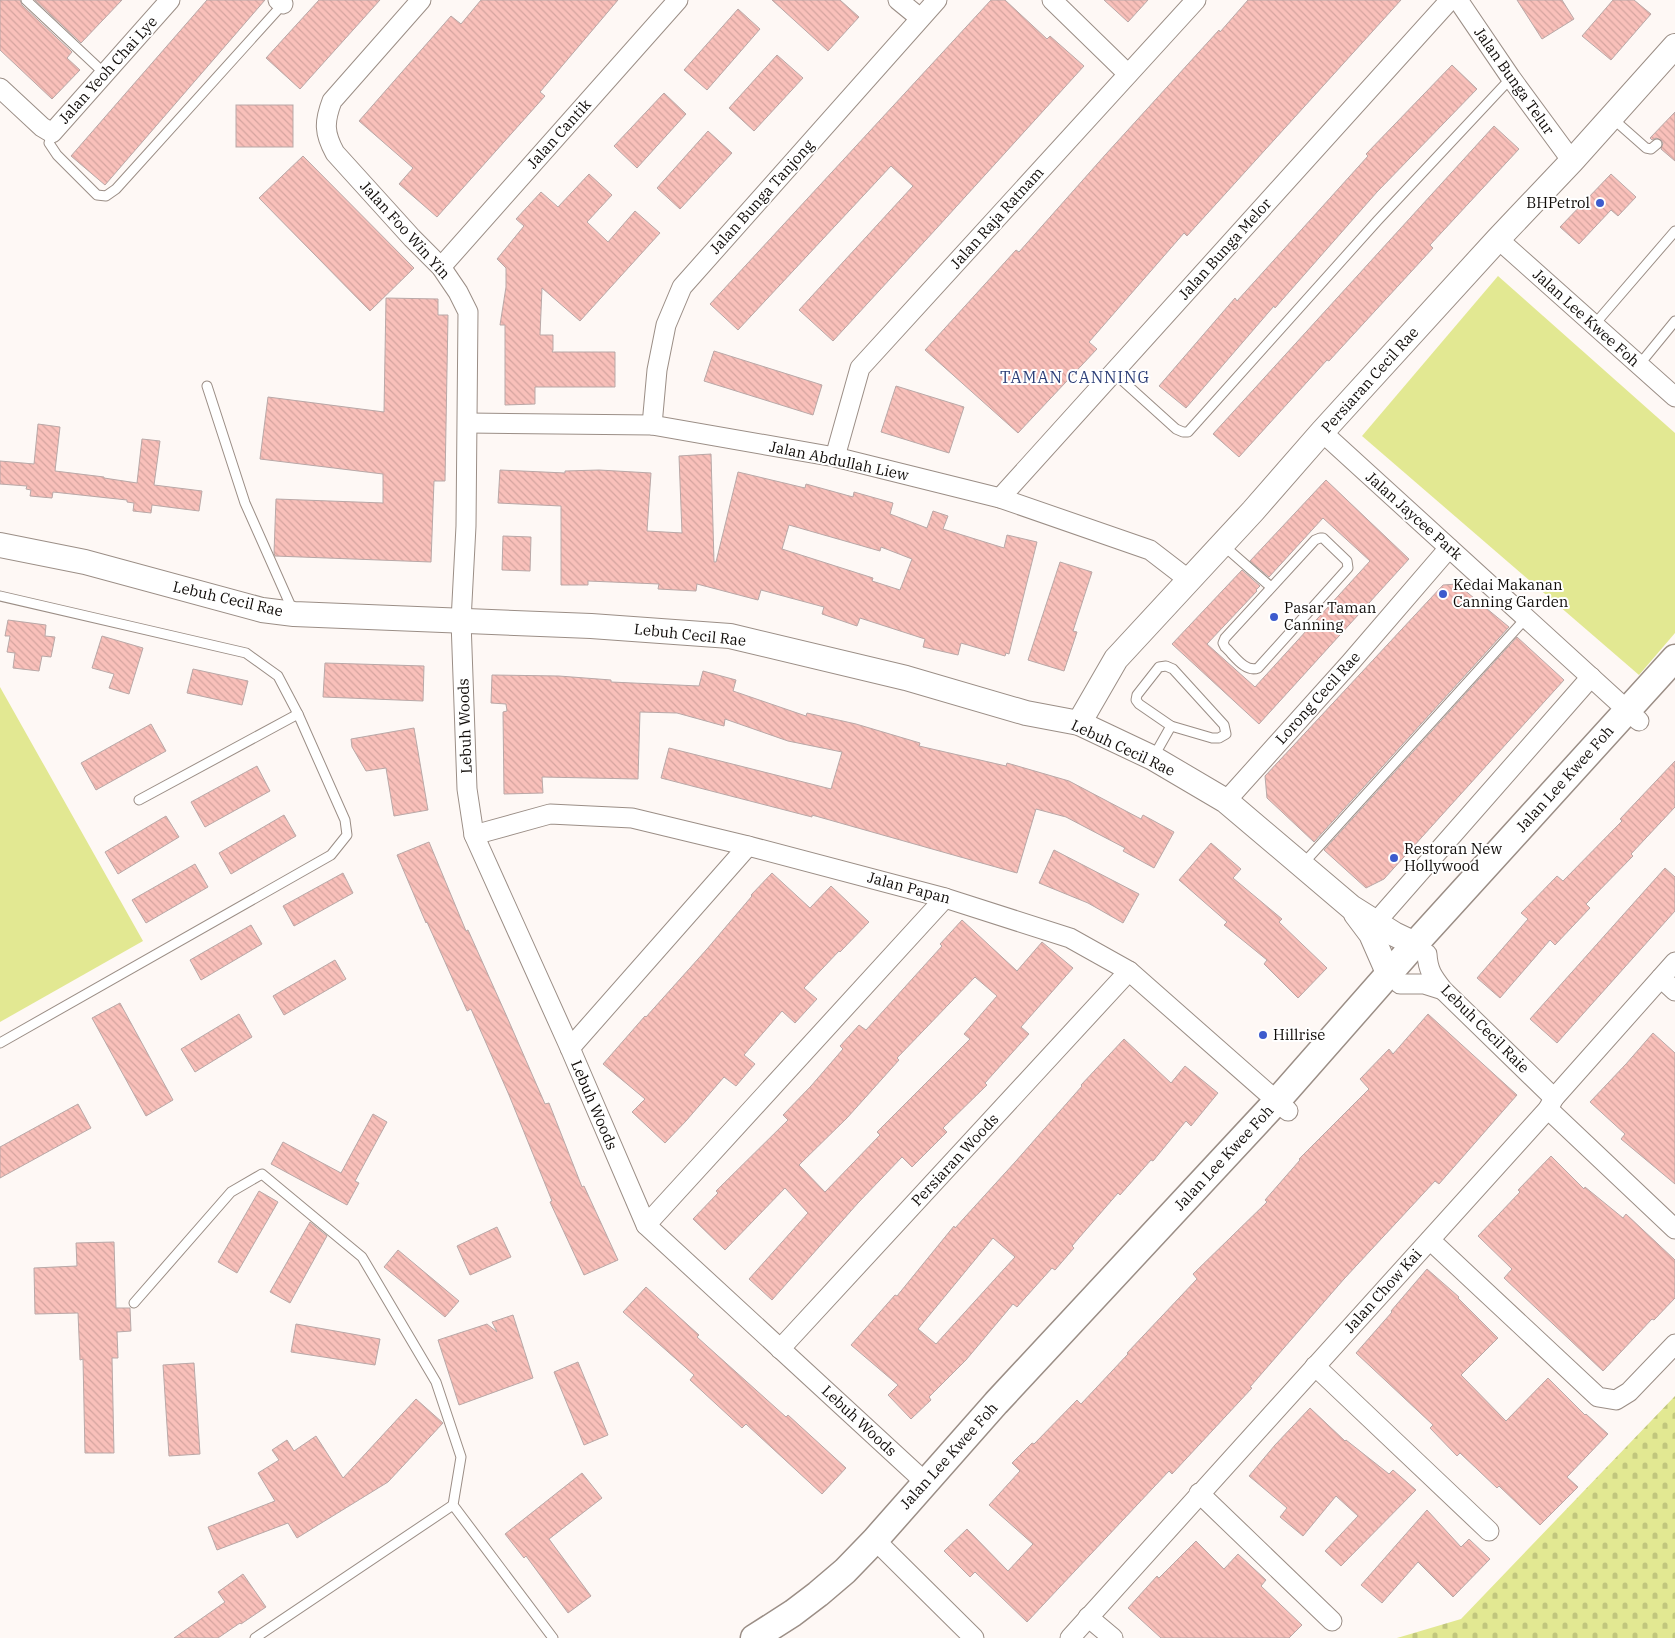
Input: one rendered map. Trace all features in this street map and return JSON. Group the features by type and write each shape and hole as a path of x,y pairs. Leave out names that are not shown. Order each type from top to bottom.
{"main road":[{"name":"Jalan Lee Kwee Foh","path":"754,1638 793,1613 845,1570 880,1545 1282,1106 1421,949 1633,716 1675,658"},
{"name":"Jalan Lee Kwee Foh","path":"1633,716 1675,680"},
{"name":"Jalan Lee Kwee Foh","path":"786,1638 837,1598 880,1545 926,1483 996,1403 1282,1106"}],"street":[{"name":"Jalan Foo Win Yin","path":"421,0 332,101 327,113 326,126 328,140 335,153 441,267 458,292 468,312 466,526 461,621"},
{"name":"Jalan Cantik","path":"441,267 678,0"},
{"path":"898,0 920,18"},
{"name":"Jalan Bunga Tanjong","path":"652,425 657,370 666,324 682,287 937,0"},
{"path":"1052,0 1128,74"},
{"name":"Jalan Raja Ratnam","path":"835,457 860,368 1196,0"},
{"name":"Jalan Bunga Melor","path":"1000,498 1450,0"},
{"name":"Jalan Bunga Telur","path":"1458,0 1511,78 1572,162"},
{"name":"Jalan Yeoh Chai Lye","path":"0,88 42,127 52,133 164,2"},
{"name":"Persiaran Cecil Rae","path":"1078,723 1116,659 1253,511 1322,432 1498,239 1673,52"},
{"name":"Jalan Lee Kwee Foh","path":"1498,239 1639,365 1671,386"},
{"name":"Jalan Abdullah Liew","path":"468,423 652,425 835,457 1000,498 1150,550 1189,580"},
{"name":"Jalan Jaycee Park","path":"1322,432 1633,716"},
{"name":"Lebuh Cecil Rae","path":"0,545 85,562 262,610 294,614 591,626 730,636 906,678 1026,713 1078,723 1153,758 1226,801 1351,907 1421,949"},
{"name":"Lorong Cecil Rae","path":"1226,801 1350,663 1449,548"},
{"name":"Lebuh Woods","path":"461,621 468,790 474,835 570,1048 646,1225 926,1483"},
{"path":"1376,922 1591,677"},
{"name":"Jalan Papan","path":"474,835 550,814 632,818 748,846 946,898 1070,938 1129,971 1282,1106"},
{"path":"570,1048 748,846"},
{"path":"646,1225 946,898"},
{"name":"Lebuh Cecil Rae","path":"1351,907 1371,934 1395,979"},
{"name":"Lebuh Cecil Raie","path":"1421,949 1431,975 1443,990 1675,1229"},
{"name":"Jalan Chow Kai","path":"1070,1638 1430,1240 1675,962"},
{"name":"Persiaran Woods","path":"780,1349 1129,971"},
{"path":"1661,978 1675,991"},
{"path":"1395,979 1424,984 1443,990"},
{"path":"1430,1240 1598,1397 1616,1400 1629,1392 1675,1344"},
{"path":"1315,1366 1490,1531"},
{"path":"1200,1493 1332,1621"},
{"path":"880,1545 974,1638"},
{"path":"1088,1617 1113,1638"}],"lane":[{"path":"26,0 104,73"},
{"path":"52,133 49,143 57,155 98,195 106,196 116,188 283,1"},
{"path":"1114,373 1176,429 1188,432 1378,220 1511,78"},
{"path":"1611,117 1646,148 1651,149 1657,144"},
{"path":"1594,325 1675,231"},
{"path":"1639,365 1675,321"},
{"path":"206,386 245,503 294,614"},
{"path":"1320,538 1323,538 1349,565 1258,668 1253,670 1247,668 1223,643 1225,638 1271,587 1320,538"},
{"path":"1222,544 1271,587"},
{"path":"0,596 246,653 278,676 298,714 345,820 347,835 331,855 0,1043"},
{"path":"1302,865 1526,618"},
{"path":"1166,666 1172,669 1224,725 1226,734 1219,738 1212,738 1171,726 1138,704 1136,700 1137,695 1159,667 1166,666"},
{"path":"139,800 298,714"},
{"path":"1153,758 1171,726"},
{"path":"134,1303 231,1192 262,1174 362,1257 436,1382 461,1457 453,1505 553,1638"},
{"path":"255,1638 453,1505"}],"green space":[{"path":"1498,276 1675,433 1675,633 1639,675 1362,436"},
{"path":"0,687 143,941 0,1022"},
{"path":"1675,1396 1675,1638 1397,1638 1461,1619"}],"building":[{"path":"0,0 20,0 22,5 72,52 67,58 80,70 52,99 0,50"},
{"path":"35,0 122,0 81,43"},
{"path":"207,0 265,0 105,185 71,156"},
{"path":"319,0 380,0 300,89 266,58"},
{"path":"481,0 618,0 540,92 545,96 437,217 399,184 413,168 359,121 451,16 461,24"},
{"path":"772,0 840,0 859,17 828,51"},
{"path":"991,0 1005,0 1047,39 1050,36 1084,66 833,341 799,310 913,186 891,166 738,330 710,304"},
{"path":"1104,0 1148,0 1128,22"},
{"path":"1248,0 1401,0 1187,236 1184,233 1089,342 1097,349 1018,433 925,350 1016,250 1019,252 1106,154"},
{"path":"1517,0 1562,0 1574,19 1542,39"},
{"path":"1613,0 1634,0 1651,14 1611,60 1582,36"},
{"path":"738,9 760,29 707,90 684,70"},
{"path":"777,55 803,78 754,131 729,108"},
{"path":"1452,65 1477,89 1377,192 1275,308 1274,306 1186,408 1159,386 1235,298 1237,301 1368,156 1366,154"},
{"path":"664,93 686,114 637,168 614,146"},
{"path":"236,105 293,105 293,147 236,147"},
{"path":"1675,112 1675,161 1661,149 1663,143 1661,140 1656,138 1652,140 1650,138"},
{"path":"1494,126 1519,149 1430,245 1433,248 1239,457 1213,434"},
{"path":"708,131 732,153 680,209 657,188"},
{"path":"303,156 414,268 370,311 259,198"},
{"path":"589,174 612,195 587,222 608,242 635,211 660,233 580,321 542,288 540,335 553,335 552,352 615,352 615,387 535,387 535,404 505,405 505,325 500,325 506,287 506,268 497,259 524,226 516,219 541,192 558,207"},
{"path":"1611,174 1636,197 1618,216 1611,210 1579,244 1560,227"},
{"path":"386,298 438,299 438,315 448,315 445,481 434,481 431,562 275,556 276,499 383,503 383,474 260,459 268,397 384,412"},
{"path":"714,351 822,385 813,415 704,381"},
{"path":"896,386 964,407 949,453 881,432"},
{"path":"38,424 60,427 55,471 137,483 142,439 160,441 154,485 202,491 199,511 152,505 151,513 133,511 134,503 127,502 127,500 53,492 52,498 30,496 31,490 26,489 27,486 0,484 0,461 34,464"},
{"path":"711,454 714,562 716,562 738,472 805,488 806,484 853,497 854,492 893,503 890,514 927,528 933,511 948,516 943,529 1004,548 1007,535 1037,542 1009,654 1006,653 1005,656 961,643 958,655 923,647 925,639 860,618 857,626 822,614 824,607 761,590 758,600 697,584 696,591 658,589 659,584 588,581 588,585 561,585 561,506 498,503 500,470 565,473 565,471 599,470 651,473 647,531 682,533 679,456","holes":["789,525 880,551 881,547 912,559 900,590 872,581 873,578 782,549"]},
{"path":"1326,480 1409,559 1259,724 1172,644 1242,570 1260,586 1207,644 1255,687 1370,561 1323,518 1269,577 1250,561"},
{"path":"503,536 531,537 530,571 502,570"},
{"path":"1060,562 1092,572 1073,631 1077,632 1064,671 1028,660"},
{"path":"1457,584 1509,627 1314,842 1267,798 1265,776 1443,585"},
{"path":"8,620 46,625 45,636 55,637 51,657 42,656 39,671 13,668 15,653 7,652 10,636 5,636"},
{"path":"102,636 143,648 129,694 109,688 114,674 92,668"},
{"path":"1517,637 1564,680 1384,879 1366,888 1324,850"},
{"path":"325,663 424,666 423,701 323,697"},
{"path":"193,669 248,681 242,705 187,693"},
{"path":"703,671 736,680 733,691 806,716 807,713 856,724 920,743 919,746 1006,766 1007,763 1069,781 1141,819 1143,815 1174,832 1154,868 1123,851 1125,848 1066,817 1036,809 1017,873 812,815 812,817 661,778 669,748 831,789 842,752 788,741 725,719 724,726 677,713 640,712 638,779 542,777 543,793 504,794 503,712 507,711 506,704 491,703 492,675 559,676 611,680 611,682 699,686"},
{"path":"151,724 166,751 96,790 81,763"},
{"path":"414,728 428,810 394,816 386,768 366,771 352,747 351,739"},
{"path":"1675,761 1675,807 1631,854 1633,856 1586,904 1590,908 1555,945 1550,940 1500,998 1477,978 1528,919 1521,913 1557,876 1563,881 1622,821 1620,819"},
{"path":"257,766 270,791 205,827 191,802"},
{"path":"284,815 296,836 231,874 219,853"},
{"path":"166,816 179,837 118,874 105,852"},
{"path":"429,842 466,931 468,930 545,1104 549,1103 582,1187 584,1186 618,1260 584,1275 550,1202 552,1201 509,1095 471,1009 467,1011 397,855"},
{"path":"1211,843 1241,869 1233,878 1282,919 1279,922 1327,968 1298,998 1264,964 1267,960 1224,925 1227,922 1179,880"},
{"path":"1054,850 1139,894 1123,923 1088,903 1039,883"},
{"path":"195,864 208,887 146,923 132,900"},
{"path":"1665,868 1675,877 1675,911 1557,1043 1530,1019"},
{"path":"343,873 353,893 294,926 283,906"},
{"path":"772,873 810,908 831,886 869,922 804,988 817,999 795,1023 782,1011 744,1055 755,1064 736,1086 724,1077 665,1143 632,1112 645,1099 603,1064 707,949 751,895"},
{"path":"962,920 1017,971 1042,942 1073,968 1021,1027 1029,1034 985,1083 987,1085 943,1128 947,1132 912,1167 902,1157 858,1203 772,1300 749,1279 808,1213 785,1188 725,1250 693,1219 718,1193 716,1191 788,1120 783,1115 843,1049 840,1046 859,1025 866,1030 942,946 940,944","holes":["975,977 997,996 964,1034 970,1039 877,1132 880,1135 825,1192 799,1165 847,1118 899,1060 897,1058"]},
{"path":"251,925 262,944 201,980 190,960"},
{"path":"335,960 346,979 284,1015 273,996"},
{"path":"120,1003 173,1100 146,1116 92,1018"},
{"path":"239,1014 252,1037 195,1072 181,1049"},
{"path":"1428,1014 1517,1095 1439,1184 1435,1181 1344,1279 1250,1387 1252,1388 1172,1474 1169,1471 1027,1622 975,1572 970,1577 944,1551 967,1529 1008,1571 1033,1544 989,1505 1020,1471 1012,1463 1032,1443 1034,1444 1077,1400 1081,1404 1128,1354 1197,1279 1193,1274 1267,1202 1265,1200 1299,1159 1369,1089 1360,1079 1389,1049 1393,1054"},
{"path":"1653,1033 1675,1053 1675,1184 1621,1139 1625,1134 1590,1102"},
{"path":"1124,1039 1171,1083 1185,1066 1218,1093 1191,1126 1186,1121 1153,1161 1151,1160 1120,1195 1118,1193 1072,1246 1074,1248 1055,1270 1052,1268 1017,1307 1013,1304 966,1360 929,1397 931,1400 911,1419 888,1395 898,1385 851,1345 895,1295 897,1296 954,1226 955,1228 1016,1161 1081,1085","holes":["993,1238 1015,1257 936,1344 918,1329"]},
{"path":"78,1104 91,1128 0,1178 0,1147"},
{"path":"373,1114 387,1122 355,1181 359,1183 347,1205 271,1164 283,1142 341,1173"},
{"path":"1551,1156 1584,1189 1585,1187 1623,1218 1626,1214 1675,1260 1675,1298 1654,1320 1652,1319 1603,1371 1504,1278 1512,1269 1478,1236"},
{"path":"259,1191 278,1202 237,1273 218,1262"},
{"path":"310,1222 327,1236 290,1303 270,1292"},
{"path":"497,1227 511,1257 470,1275 457,1246"},
{"path":"114,1242 116,1308 130,1308 131,1331 117,1332 118,1358 112,1358 114,1453 85,1453 83,1359 80,1360 78,1313 35,1314 34,1268 77,1266 76,1243"},
{"path":"398,1250 459,1301 445,1317 384,1267"},
{"path":"1427,1269 1459,1297 1498,1338 1461,1375 1506,1421 1548,1378 1585,1415 1608,1434 1567,1477 1578,1487 1540,1525 1499,1486 1497,1488 1460,1453 1457,1456 1430,1428 1433,1425 1356,1353"},
{"path":"646,1287 699,1335 697,1337 786,1417 788,1415 846,1468 822,1494 746,1424 742,1428 690,1380 694,1375 623,1312"},
{"path":"513,1315 533,1378 459,1405 438,1340 487,1324 497,1332 492,1322"},
{"path":"296,1324 380,1339 375,1365 291,1352"},
{"path":"578,1362 608,1435 584,1445 554,1372"},
{"path":"194,1363 200,1454 169,1456 163,1365"},
{"path":"416,1399 443,1423 388,1482 297,1538 288,1523 217,1550 208,1527 275,1501 258,1473 279,1460 272,1450 287,1440 294,1451 316,1436 343,1478"},
{"path":"1310,1408 1345,1441 1389,1474 1393,1470 1416,1490 1341,1566 1325,1551 1358,1516 1336,1496 1303,1536 1280,1517 1287,1508 1249,1476"},
{"path":"582,1473 602,1498 549,1539 591,1596 568,1613 526,1556 524,1558 505,1534"},
{"path":"1427,1510 1461,1547 1469,1539 1490,1559 1453,1597 1418,1562 1382,1603 1361,1585"},
{"path":"1196,1541 1224,1569 1238,1554 1266,1580 1261,1586 1302,1625 1289,1638 1161,1638 1128,1608 1157,1576 1159,1578"},
{"path":"243,1574 266,1607 218,1638 174,1638 225,1602 218,1592"}],"place":[{"name":"BHPetrol","path":"1600,203"},
{"name":"Kedai Makanan Canning Garden","path":"1443,594"},
{"name":"Pasar Taman Canning","path":"1274,617"},
{"name":"Restoran New Hollywood","path":"1394,858"},
{"name":"Hillrise","path":"1263,1035"}],"district":[{"name":"TAMAN CANNING","path":"1075,377"}]}
